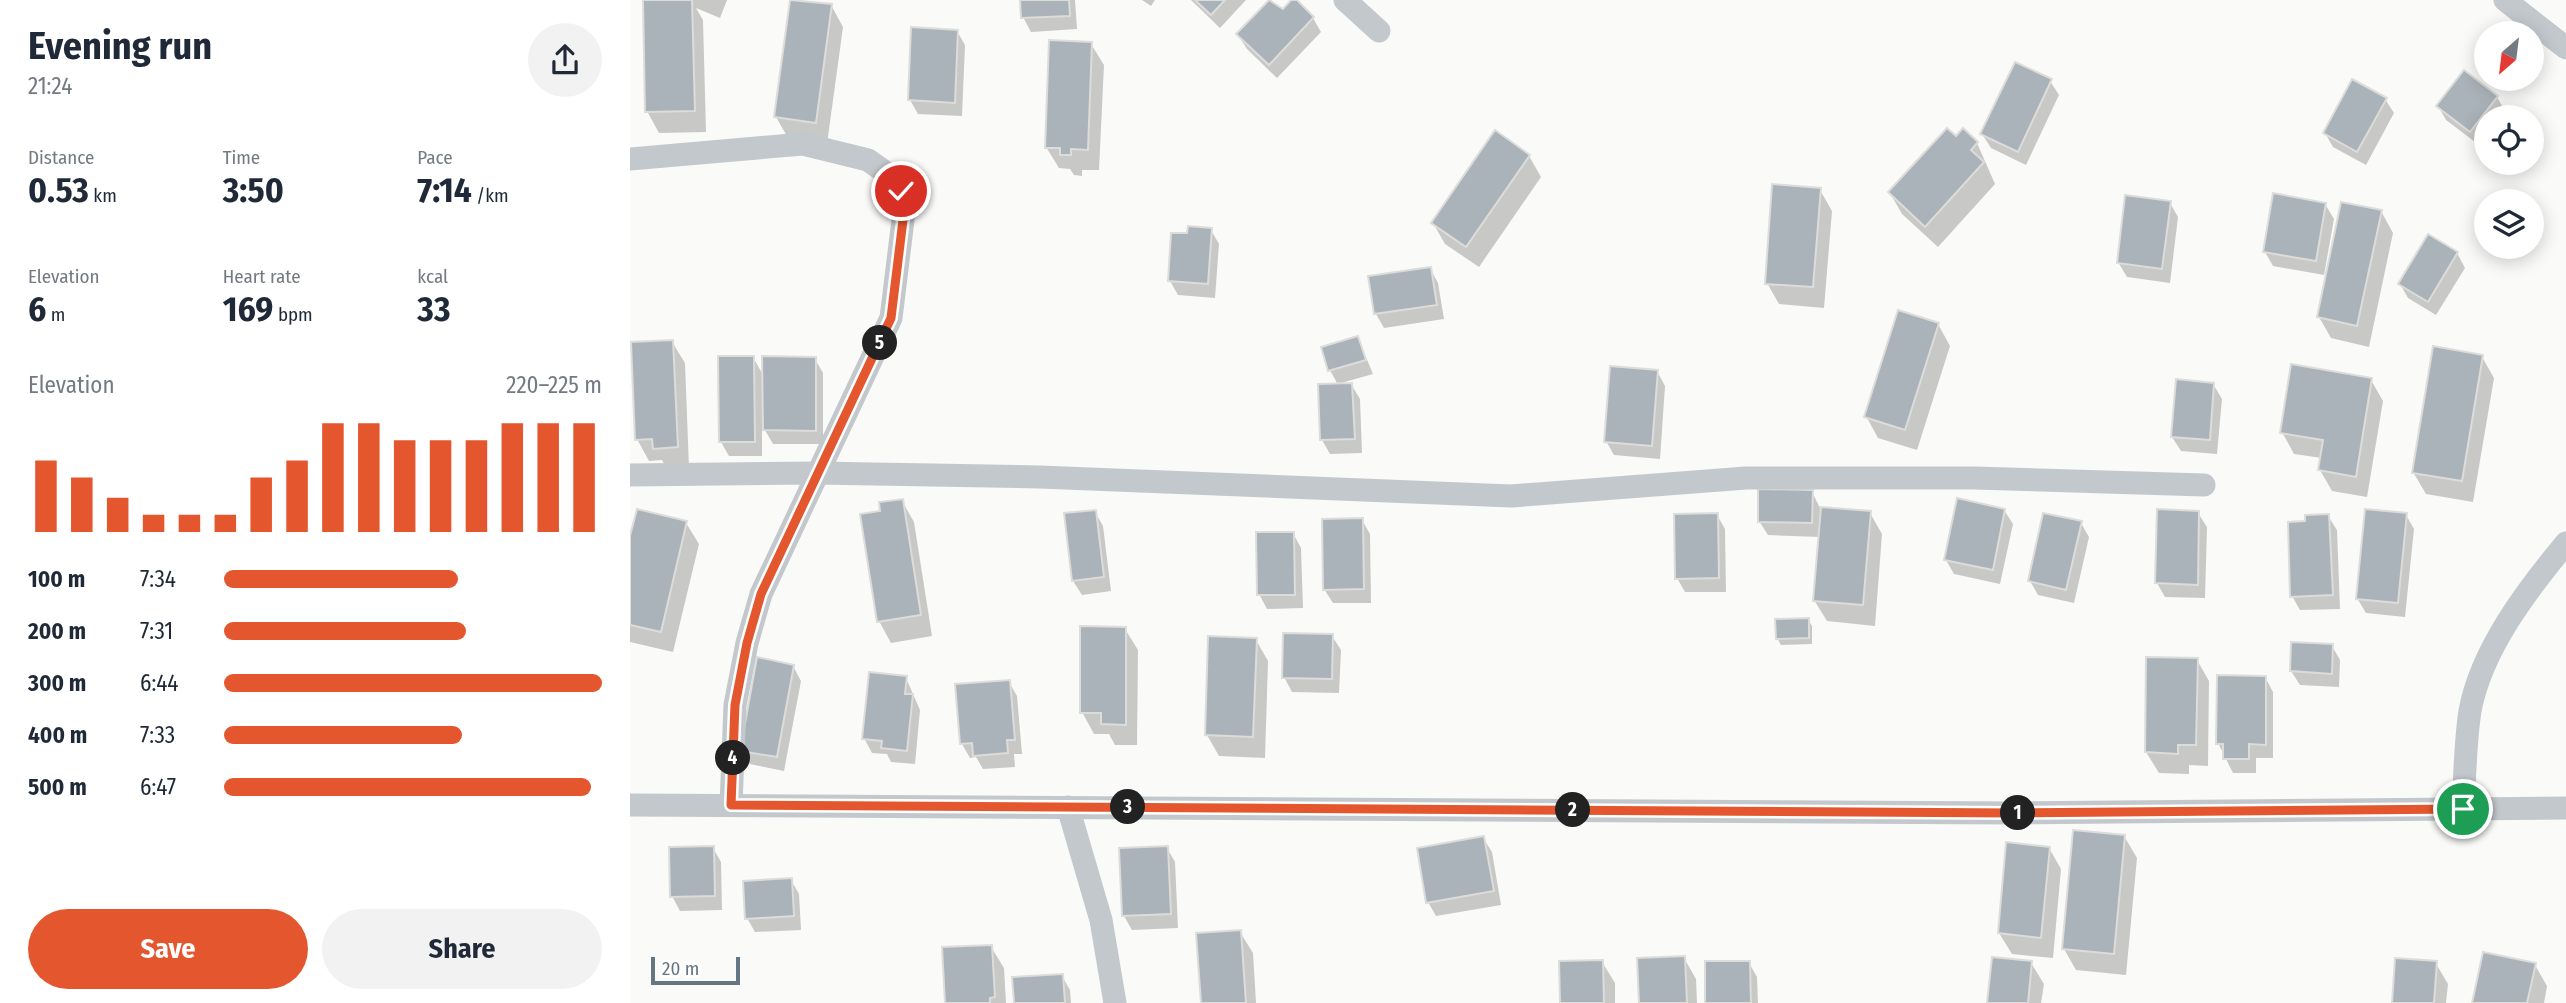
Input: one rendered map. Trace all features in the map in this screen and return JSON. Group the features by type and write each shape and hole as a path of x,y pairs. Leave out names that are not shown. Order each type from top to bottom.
{"street":[{"path":"1345,0 1379,31"},
{"path":"2505,0 2566,48"},
{"path":"630,159 803,144 868,160 892,177 901,191 903,220 891,318 761,594 747,643 735,705 731,805"},
{"path":"630,475 817,473 1040,477 1511,496 1746,478 1974,478 2204,485"},
{"path":"2463,809 2470,710 2487,659 2539,576 2566,543"},
{"path":"630,804 2014,813 2566,808"},
{"path":"1068,807 1101,920 1115,1003"}],"building":[{"path":"643,0 692,0 695,111 645,112"},
{"path":"790,0 832,4 816,123 774,117"},
{"path":"1020,0 1069,0 1070,16 1021,18"},
{"path":"1195,0 1225,0 1211,15"},
{"path":"1269,0 1283,9 1291,0 1297,0 1314,17 1269,65 1236,34"},
{"path":"911,27 958,30 955,103 908,100"},
{"path":"1049,40 1092,42 1088,150 1071,149 1071,155 1060,155 1060,148 1045,148"},
{"path":"2015,62 2052,79 2018,152 1980,134"},
{"path":"2464,70 2474,78 2474,91 2491,91 2498,96 2491,105 2474,105 2474,127 2470,132 2436,106"},
{"path":"2352,79 2387,98 2357,152 2323,133"},
{"path":"1947,128 1956,136 1963,128 1978,142 1971,150 1984,162 1925,227 1888,192"},
{"path":"1495,130 1530,155 1466,247 1431,223"},
{"path":"1772,184 1821,188 1813,287 1765,284"},
{"path":"2273,193 2326,203 2316,261 2263,252"},
{"path":"2125,195 2171,201 2162,269 2117,263"},
{"path":"2341,202 2382,210 2357,326 2317,317"},
{"path":"1188,226 1212,228 1208,284 1168,281 1171,233 1187,233"},
{"path":"2428,234 2458,252 2428,302 2398,284"},
{"path":"1431,267 1437,305 1374,314 1368,276"},
{"path":"1898,310 1939,323 1905,430 1864,417"},
{"path":"1358,336 1366,360 1328,371 1321,347"},
{"path":"673,340 678,447 653,449 652,439 635,440 631,342"},
{"path":"2433,346 2483,355 2462,481 2412,473"},
{"path":"718,356 754,356 755,442 719,442"},
{"path":"762,356 816,357 816,431 763,430"},
{"path":"2291,364 2372,378 2356,477 2318,470 2323,440 2280,433"},
{"path":"1610,366 1658,370 1652,446 1604,442"},
{"path":"2176,379 2214,383 2210,440 2171,437"},
{"path":"1352,383 1355,439 1320,440 1318,384"},
{"path":"1758,489 1813,490 1812,523 1758,522"},
{"path":"1957,498 2005,509 1993,570 1944,560"},
{"path":"903,499 921,615 877,622 860,514 880,511 879,502"},
{"path":"1821,507 1871,511 1863,605 1813,601"},
{"path":"637,509 687,521 661,632 630,625 630,536"},
{"path":"2157,509 2199,511 2198,585 2155,583"},
{"path":"2365,509 2407,513 2398,603 2356,599"},
{"path":"1096,510 1104,577 1072,581 1064,513"},
{"path":"1718,513 1719,578 1675,579 1674,514"},
{"path":"2043,513 2082,521 2066,590 2028,581"},
{"path":"2329,514 2333,595 2290,597 2288,522 2305,521 2305,515"},
{"path":"1363,518 1364,589 1323,590 1322,519"},
{"path":"1256,532 1294,532 1295,595 1257,595"},
{"path":"1809,618 1809,638 1776,639 1775,619"},
{"path":"1080,626 1126,627 1126,725 1101,724 1101,713 1080,713"},
{"path":"1283,633 1333,634 1332,679 1282,678"},
{"path":"1208,636 1257,638 1253,737 1205,735"},
{"path":"2291,642 2333,644 2332,674 2290,671"},
{"path":"757,657 794,665 777,757 740,751"},
{"path":"2146,657 2198,658 2196,745 2178,745 2178,754 2145,752"},
{"path":"869,672 907,676 905,694 913,694 907,751 881,748 882,741 862,739"},
{"path":"2217,675 2266,676 2266,745 2249,744 2249,759 2223,759 2223,744 2216,744"},
{"path":"1010,680 1015,740 1007,740 1008,753 973,756 972,743 960,744 955,684"},
{"path":"2073,830 2125,835 2114,954 2062,949"},
{"path":"1484,836 1494,891 1426,903 1417,848"},
{"path":"2006,842 2050,847 2041,938 1998,933"},
{"path":"714,846 715,896 670,897 669,847"},
{"path":"1168,846 1171,914 1122,916 1119,848"},
{"path":"792,878 794,916 745,919 743,881"},
{"path":"1241,930 1246,1003 1201,1003 1196,933"},
{"path":"992,945 995,997 990,998 990,1003 945,1003 942,947"},
{"path":"2483,952 2536,963 2527,1003 2472,1003"},
{"path":"1685,956 1687,1003 1639,1003 1637,958"},
{"path":"1992,957 2032,961 2028,1003 1987,1003"},
{"path":"2395,958 2437,961 2434,1003 2392,1003"},
{"path":"1603,960 1604,1003 1560,1003 1559,961"},
{"path":"1705,961 1750,961 1751,1003 1705,1003"},
{"path":"1063,974 1065,1003 1014,1003 1012,977"}],"route":[{"path":"901,191 903,220 891,318 761,594 747,643 735,705 731,805 2014,813 2463,809"}]}
